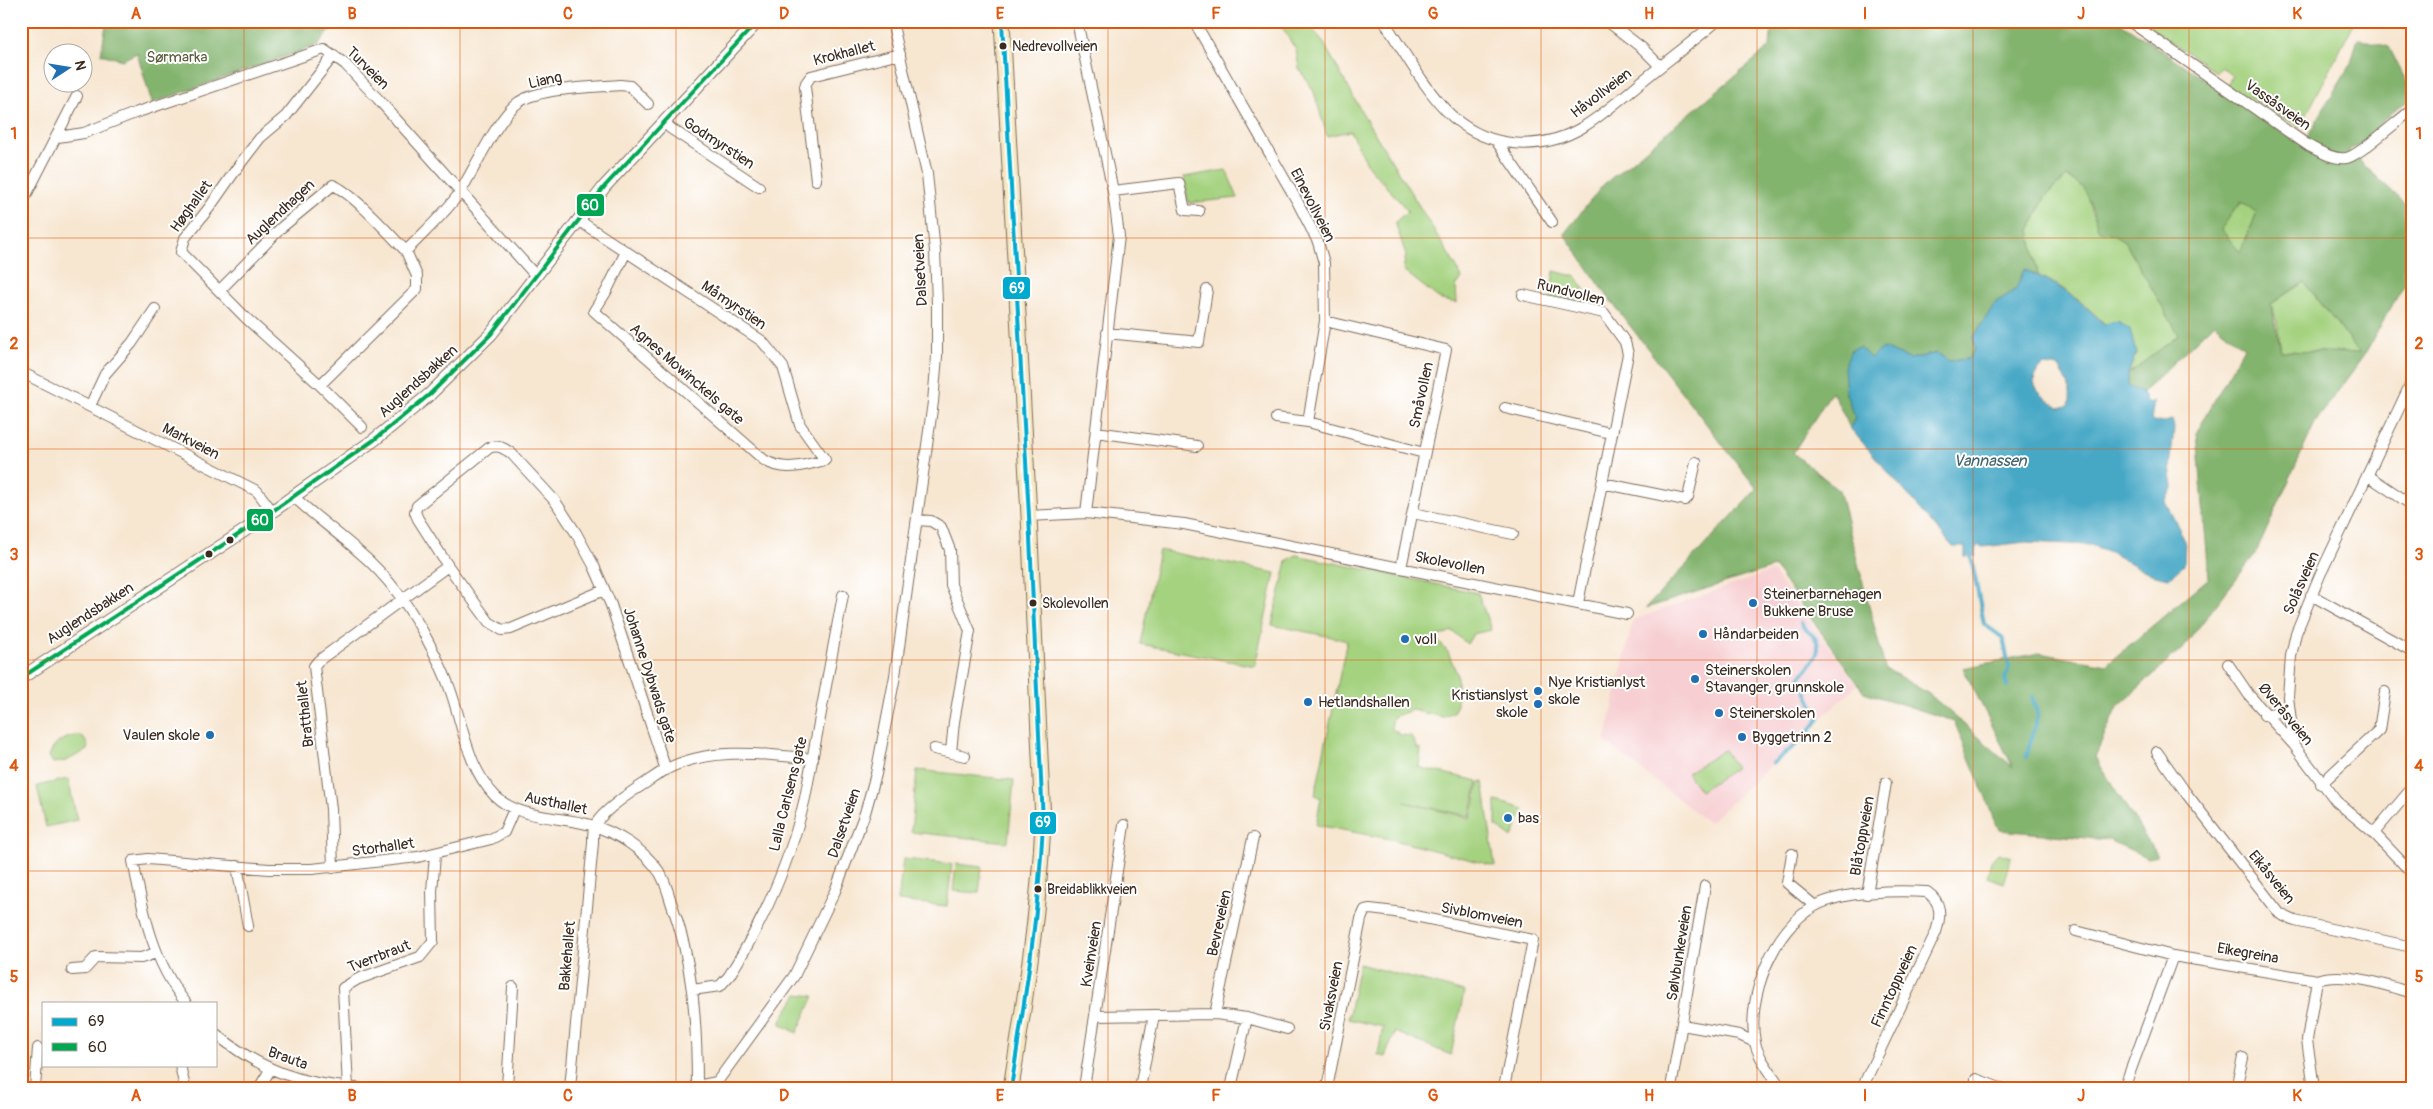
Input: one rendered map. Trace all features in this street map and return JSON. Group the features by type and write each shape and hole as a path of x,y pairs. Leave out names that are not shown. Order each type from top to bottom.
{"main road":[{"path":"1002,21 1029,516 1043,822 1040,871 1029,971 1011,1088"}],"street":[{"name":"Auglendsbakken","path":"21,678 272,511 374,440 429,395 491,334 578,220 629,160 758,21"},
{"name":"Dalsetveien","path":"697,1087 717,1082 738,1057 794,976 835,891 865,813 884,737 918,520 937,356 936,251 927,174 892,21"},
{"path":"1077,21 1113,192 1119,236 1086,513"},
{"name":"Einevollveien","path":"1194,21 1297,201 1318,242 1324,263 1326,284 1325,321 1308,422"},
{"name":"Håvollveien","path":"1384,21 1447,110 1472,130 1497,142 1532,143 1571,133 1592,122 1717,21"},
{"path":"1607,21 1636,43 1660,66"},
{"name":"Vassåsveien","path":"2129,21 2309,146 2333,156 2346,158 2364,150 2376,137 2412,110"},
{"name":"Turveien","path":"58,137 84,133 313,51 324,49 334,55 384,105 536,276"},
{"name":"Krokhallet","path":"816,180 805,88 808,79 811,76 900,54"},
{"name":"Høghallet","path":"334,55 286,116 260,138 185,238 181,247 183,255 362,427"},
{"name":"Liang","path":"460,192 505,119 518,102 524,99 556,91 620,85 630,86 648,104"},
{"path":"21,205 58,137 77,96"},
{"name":"Godmyrstien","path":"665,122 670,128 759,187"},
{"name":"Håvollveien","path":"1497,142 1552,222"},
{"path":"1113,192 1179,184 1185,210 1199,211"},
{"name":"Auglendhagen","path":"220,290 282,227 333,185 358,205 406,251 417,276 417,289 320,385"},
{"path":"406,251 460,192"},
{"name":"Måmyrstien","path":"578,220 762,341 783,367 800,425 825,460"},
{"name":"Agnes Mowinckels gate","path":"626,252 594,311 764,460 782,468 806,466 825,460"},
{"path":"1107,333 1199,342 1207,290"},
{"name":"Rundvollen","path":"1523,295 1604,313 1618,329 1625,342 1628,354 1610,433 1578,603"},
{"path":"90,406 105,374 132,343 155,308"},
{"name":"Småvollen","path":"1325,321 1446,350 1401,568"},
{"name":"Markveien","path":"21,372 257,491 272,511"},
{"name":"Solåsveien","path":"2294,745 2289,710 2291,656 2296,633 2310,595 2412,381"},
{"path":"1505,408 1610,433"},
{"path":"1276,418 1308,422 1424,453"},
{"path":"1096,432 1197,446"},
{"name":"Johanne Dybwads gate","path":"604,590 512,629 502,630 488,622 448,566 418,519 415,512 417,506 459,471 496,446 511,453 555,501 576,533 604,590 666,770"},
{"path":"1602,483 1685,500 1688,498 1696,462"},
{"path":"2367,475 2412,505"},
{"name":"Austhallet","path":"293,496 324,524 359,551 384,577 402,600 431,646 450,689 470,754 480,776 496,796 514,809 595,826 608,831 634,846 648,858 660,874 677,917 692,990 697,1035 697,1087"},
{"path":"1413,512 1513,534"},
{"name":"Skolevollen","path":"1029,516 1086,513 1184,524 1627,614"},
{"path":"918,520 931,521 941,527 950,550 951,585 970,631 954,722 951,752"},
{"path":"402,600 448,566"},
{"name":"Lalla Carlsens gate","path":"692,990 720,986 729,976 762,916 789,856 798,830 813,759 843,595"},
{"path":"2310,595 2412,651"},
{"name":"Bratthallet","path":"333,868 331,809 314,666 318,660 402,600"},
{"name":"Øveråsveien","path":"2228,664 2264,715 2294,745 2321,784 2344,810 2374,833 2412,873"},
{"path":"2321,784 2379,730 2385,692"},
{"path":"2264,715 2289,710"},
{"path":"934,749 965,756"},
{"name":"Eikåsveien","path":"2157,752 2186,793 2280,914 2304,923 2412,947"},
{"path":"595,826 621,800 666,770 706,757 730,754 813,759"},
{"name":"Blåtoppveien","path":"1867,894 1886,783"},
{"path":"2374,833 2412,788"},
{"name":"Storhallet","path":"156,953 133,861 148,859 269,869 333,868 435,855 498,836 507,827 514,809"},
{"name":"Kveinveien","path":"1084,1088 1124,825"},
{"name":"Bakkehallet","path":"570,1088 595,826"},
{"name":"Bevreveien","path":"1215,1014 1253,838"},
{"path":"1792,854 1787,883 1815,906"},
{"name":"Tverrbraut","path":"348,1088 343,988 358,979 420,957 433,941 432,891 435,855"},
{"path":"237,866 248,926"},
{"name":"Sølvbunkeveien","path":"1671,1088 1705,886"},
{"name":"Blåtoppveien","path":"1755,1042 1756,996 1761,978 1778,943 1789,928 1815,906 1838,898 1867,894 1927,892 1934,896"},
{"name":"Finntoppveien","path":"1862,1088 1936,932 1940,911 1934,896"},
{"name":"Sivaksveien","path":"1327,1088 1361,919 1365,910"},
{"name":"Sivblomveien","path":"1365,910 1395,912 1534,940 1504,1088"},
{"name":"Eikegreina","path":"2076,931 2173,956 2317,980 2330,977 2345,978 2412,993"},
{"path":"72,970 85,969 96,957 141,958 156,953 176,991 185,1002"},
{"path":"2124,1088 2173,956"},
{"path":"2314,1088 2307,1040 2317,980"},
{"path":"506,1088 513,987"},
{"path":"1096,1016 1215,1014 1247,1018 1287,1028"},
{"path":"1140,1088 1154,1015"},
{"path":"1231,1088 1247,1018"},
{"path":"1682,1025 1740,1035 1755,1042 1781,1088"},
{"name":"Brauta","path":"218,1035 252,1060 270,1070 321,1084 358,1088"},
{"path":"35,1088 38,1048"},
{"path":"2236,1088 2243,1058"},
{"path":"180,1066 185,1088"},
{"path":"259,1088 270,1070"},
{"path":"1976,1079 2000,1088"}],"shaded area":[{"name":"Steinerskolen","path":"1772,571 1857,685 1709,823 1605,742 1633,620"}],"green space":[{"name":"Sørmarka","path":"93,21 332,21 330,29 318,45 152,103 137,53 122,60 101,54 106,25"},
{"path":"1278,21 1305,21 1322,40 1364,116 1457,268 1462,279 1456,286 1457,303 1441,300 1403,270 1406,255 1395,222 1408,211 1369,167 1350,131 1327,136 1314,92 1299,68 1296,50"},
{"path":"1772,21 2122,21 2121,23 2287,135 2299,131 2307,137 2351,63 2358,38 2389,47 2412,93 2412,100 2393,112 2361,144 2348,150 2412,210 2412,271 2364,355 2315,423 2256,553 2182,649 2117,707 2095,757 2157,856 2148,858 2109,840 1999,830 1954,721 1864,692 1774,567 1646,608 1757,489 1613,304 1564,234 1603,185 1770,47","holes":["2067,177 2082,187 2089,200 2099,231 2113,234 2124,241 2179,335 2128,374 2128,387 2142,393 2214,323 2244,347 2197,432 2209,578 2106,665 2039,653 1963,668 2013,767 1929,694 1885,668 1839,490 1793,453 1832,391 1850,428 1855,417 1846,394 1883,348 1910,359 1937,353 1949,361 1968,359 1975,349 1995,303 2016,289 2024,270 2038,275 2030,230 2045,197","2241,201 2257,213 2240,252 2221,229","2304,282 2360,353 2281,351 2271,304"]},
{"path":"2141,21 2353,21 2352,27 2300,127 2227,86 2232,76 2221,67 2216,72"},
{"path":"1226,170 1238,198 1188,203 1184,177"},
{"path":"2067,177 2079,183 2089,194 2091,212 2113,234 2124,240 2179,335 2128,374 2136,353 2118,321 2105,324 2073,296 2056,284 2038,275 2030,230 2045,197"},
{"path":"2242,201 2257,213 2240,252 2220,229"},
{"path":"1554,271 1577,277 1586,293 1584,305 1550,299"},
{"path":"2304,282 2360,353 2281,351 2277,322 2271,304"},
{"path":"1159,550 1275,573 1255,666 1140,644"},
{"path":"1296,555 1478,593 1491,630 1473,634 1467,644 1452,631 1435,638 1448,652 1457,674 1457,705 1453,712 1442,717 1412,710 1393,717 1391,728 1401,735 1411,736 1417,748 1421,749 1419,767 1417,767 1478,781 1470,816 1404,802 1471,818 1479,783 1483,782 1495,866 1390,839 1316,825 1321,798 1315,795 1347,640 1272,625 1287,561"},
{"path":"74,736 82,736 88,745 87,750 66,761 53,763 49,756 53,748 62,740"},
{"path":"1724,750 1736,768 1700,791 1687,773"},
{"path":"917,770 1014,780 1008,842 911,832"},
{"path":"68,779 77,820 46,827 37,786"},
{"name":"bas","path":"1496,801 1524,809 1512,838 1496,826"},
{"path":"1998,853 2011,857 2003,883 1987,877 1991,861"},
{"path":"903,859 952,864 947,906 898,901"},
{"path":"956,864 982,867 979,893 953,891"},
{"path":"1359,964 1464,992 1451,1055 1395,1032 1385,1057 1378,1055 1383,1027 1348,1019"},
{"path":"798,994 814,996 797,1033 781,1024 781,1020"}],"water":[{"name":"Vannassen","path":"2024,270 2046,280 2067,293 2104,324 2118,321 2130,329 2136,353 2128,374 2128,386 2142,393 2147,404 2154,401 2151,420 2161,423 2172,420 2174,428 2170,468 2173,486 2165,502 2185,540 2184,565 2169,578 2151,574 2110,552 2091,545 2026,542 1983,547 1977,545 1976,556 1965,557 1965,547 1953,547 1850,428 1855,417 1846,394 1844,367 1851,349 1860,347 1870,358 1883,348 1910,359 1937,353 1949,361 1968,359 1975,349 1973,338 1995,303 2016,289","holes":["2044,365 2059,367 2070,390 2069,405 2060,408 2041,394 2034,384 2037,372"]}],"waterway":[{"path":"1971,557 1984,624 2003,638 2009,667 2005,678 2007,687"},
{"path":"1773,763 1802,740 1819,719 1800,678 1817,654 1818,643 1801,623"},
{"path":"2026,757 2038,716 2032,697"}],"transit line":[{"name":"60","path":"21,678 247,529 374,440 429,395 491,334 605,186 758,21"},
{"name":"69","path":"1002,21 1029,516 1043,822 1035,922 1011,1088"}],"place":[{"name":"Nedrevollveien","path":"1003,46"},
{"name":"Skolevollen","path":"1033,603"},
{"name":"Steinerbarnehagen Bukkene Bruse","path":"1753,603"},
{"name":"Håndarbeiden","path":"1703,634"},
{"name":"voll","path":"1405,639"},
{"name":"Steinerskolen Stavanger, grunnskole","path":"1695,679"},
{"name":"Nye Kristianlyst skole","path":"1538,691"},
{"name":"Hetlandshallen","path":"1308,702"},
{"name":"Kristianslyst skole","path":"1538,704"},
{"name":"Steinerskolen","path":"1719,713"},
{"name":"Vaulen skole","path":"210,735"},
{"name":"Byggetrinn 2","path":"1742,737"},
{"name":"bas","path":"1508,818"},
{"name":"Breidablikkveien","path":"1038,889"}]}
